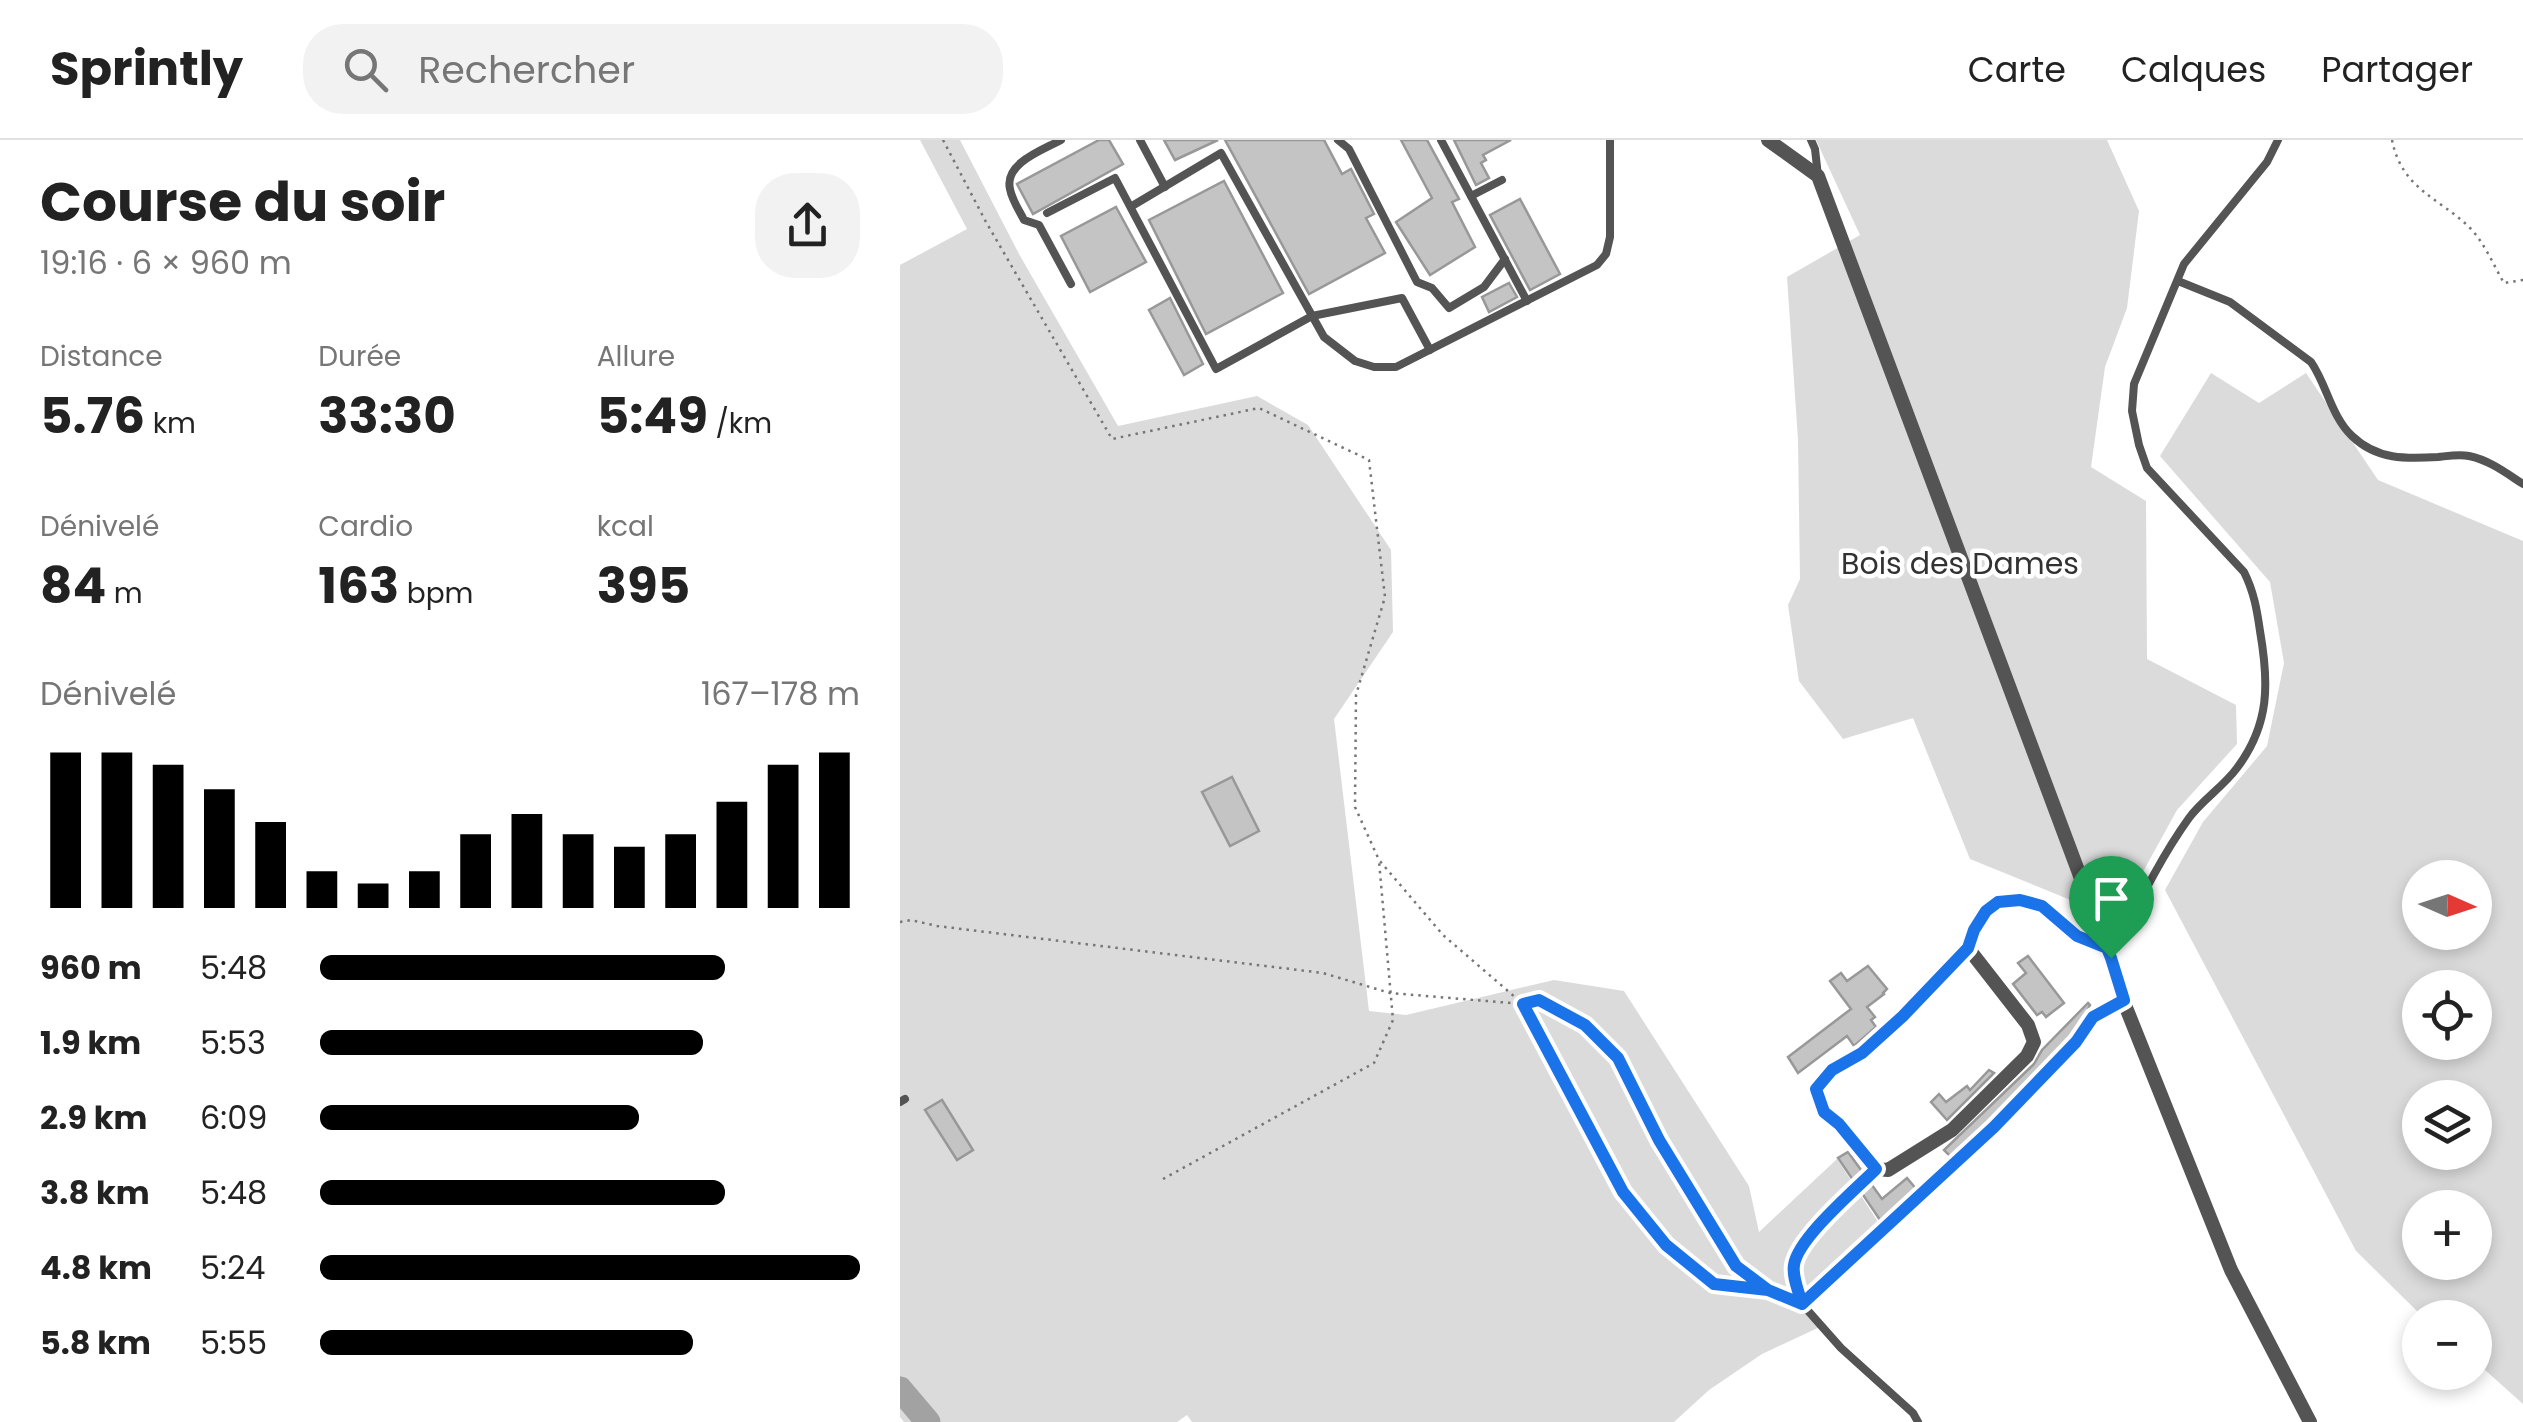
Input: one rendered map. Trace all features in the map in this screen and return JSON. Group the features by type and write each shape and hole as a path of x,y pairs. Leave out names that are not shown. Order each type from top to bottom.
{"street":[{"path":"1768,140 1818,176 2124,1000 2231,1270 2310,1422"},
{"path":"1968,948 2028,1025 2034,1042 2027,1056 1952,1130 1888,1170 1876,1169 1824,1112 1816,1089 1832,1070 1862,1053 1890,1028 1968,948 1986,911 1998,902 2020,900 2042,906 2077,936 2109,953"}],"lane":[{"path":"1061,140 1020,164 1010,173 1008,186 1024,220 1040,226 1071,284"},
{"path":"1140,140 1164,187"},
{"path":"1338,140 1350,149 1417,282 1432,288 1448,308 1484,287 1505,259"},
{"path":"1441,140 1528,301"},
{"path":"1132,206 1221,153 1324,337 1355,360 1374,367 1396,367 1597,266 1606,254 1610,237 1610,140"},
{"path":"1810,140 1816,149 1818,176"},
{"path":"2109,953 2191,814 2235,771 2253,744 2265,706 2267,670 2254,591 2244,572 2147,468 2132,411 2134,384 2184,264 2267,162 2278,140"},
{"path":"1047,214 1115,178 1216,368 1312,316 1402,298 1430,350"},
{"path":"1471,196 1502,180"},
{"path":"2178,281 2230,302 2311,362 2339,421 2374,452 2404,459 2464,455 2486,460 2523,484"},
{"path":"1768,1290 1802,1304 1841,1348 1913,1413 1918,1422"}],"path":[{"path":"943,140 1112,439 1259,408 1370,460 1384,597 1356,695 1356,806 1378,860 1393,1020 1374,1064 1164,1179"},
{"path":"2392,140 2395,153 2418,188 2472,230 2504,284 2523,280"},
{"path":"1378,860 1444,934 1523,1004 1623,1192 1666,1245 1714,1284 1768,1290"},
{"path":"900,922 911,920 1323,973 1390,993 1523,1004 1539,1000 1585,1025 1618,1058 1659,1140 1736,1266 1768,1290"},
{"path":"1876,1169 1797,1255 1793,1270 1802,1304 1994,1127 2076,1042 2093,1017 2124,1000"}],"green space":[{"path":"920,140 960,140 1019,254 1118,426 1257,396 1308,425 1391,550 1393,632 1334,719 1369,1011 1406,1015 1554,980 1624,991 1749,1186 1759,1232 1837,1159 1880,1225 1803,1299 1799,1289 1794,1289 1822,1326 1762,1354 1709,1390 1674,1422 1192,1422 1187,1415 1177,1422 904,1422 900,1417 900,265 967,229"},
{"name":"Bois des Dames","path":"1816,140 2107,140 2139,211 2127,308 2105,367 2091,467 2146,501 2147,659 2236,705 2237,744 2177,810 2117,919 1970,859 1913,718 1843,739 1799,681 1788,605 1800,579 1798,440 1787,277 1860,235"},
{"path":"2211,373 2259,403 2306,373 2378,480 2523,541 2523,1404 2492,1376 2492,1300 2406,1300 2356,1251 2165,890 2203,822 2267,746 2284,663 2270,582 2160,456"}],"building":[{"path":"1099,140 1109,140 1123,164 1033,214 1017,184"},
{"path":"1164,140 1218,140 1175,160"},
{"path":"1225,140 1324,140 1342,174 1351,169 1374,214 1366,218 1385,253 1309,294"},
{"path":"1401,140 1427,140 1459,199 1452,202 1475,247 1430,275 1396,222 1432,198"},
{"path":"1454,140 1511,140 1483,155 1486,160 1481,163 1489,178 1476,185"},
{"path":"1224,181 1283,293 1206,334 1149,220"},
{"path":"1520,199 1560,274 1530,290 1490,215"},
{"path":"1116,207 1146,262 1090,292 1061,236"},
{"path":"1509,283 1517,297 1489,312 1482,297"},
{"path":"1170,298 1203,364 1184,375 1149,310"},
{"path":"1232,777 1259,831 1230,846 1202,792"},
{"path":"2028,956 2064,1003 2046,1017 2042,1012 2037,1015 2013,984 2026,973 2018,963"},
{"path":"1868,966 1887,989 1867,1007 1875,1017 1871,1020 1876,1027 1854,1046 1847,1036 1798,1073 1788,1057 1851,1009 1830,981 1841,973 1847,981"},
{"path":"2088,1003 2074,1037 1952,1158 1944,1150 2034,1064 2042,1050"},
{"path":"1989,1070 1994,1073 1947,1120 1931,1102 1939,1094 1946,1102 1967,1086 1970,1090"},
{"path":"942,1100 973,1150 957,1160 925,1110"},
{"path":"1848,1152 1882,1199 1907,1178 1917,1190 1880,1220 1838,1158"}],"waterway":[{"path":"900,1389 928,1422"}],"route":[{"path":"2111,958 2107,948 2077,936 2042,906 2020,900 1998,902 1986,911 1968,948 1903,1016 1862,1053 1832,1070 1816,1089 1824,1112 1876,1169 1797,1255 1793,1270 1802,1304 1788,1300 1768,1290 1714,1284 1666,1245 1623,1192 1523,1004 1539,1000 1585,1025 1618,1058 1659,1140 1736,1266 1768,1290 1802,1304 1994,1127 2076,1042 2093,1017 2124,1000 2111,958"}]}
